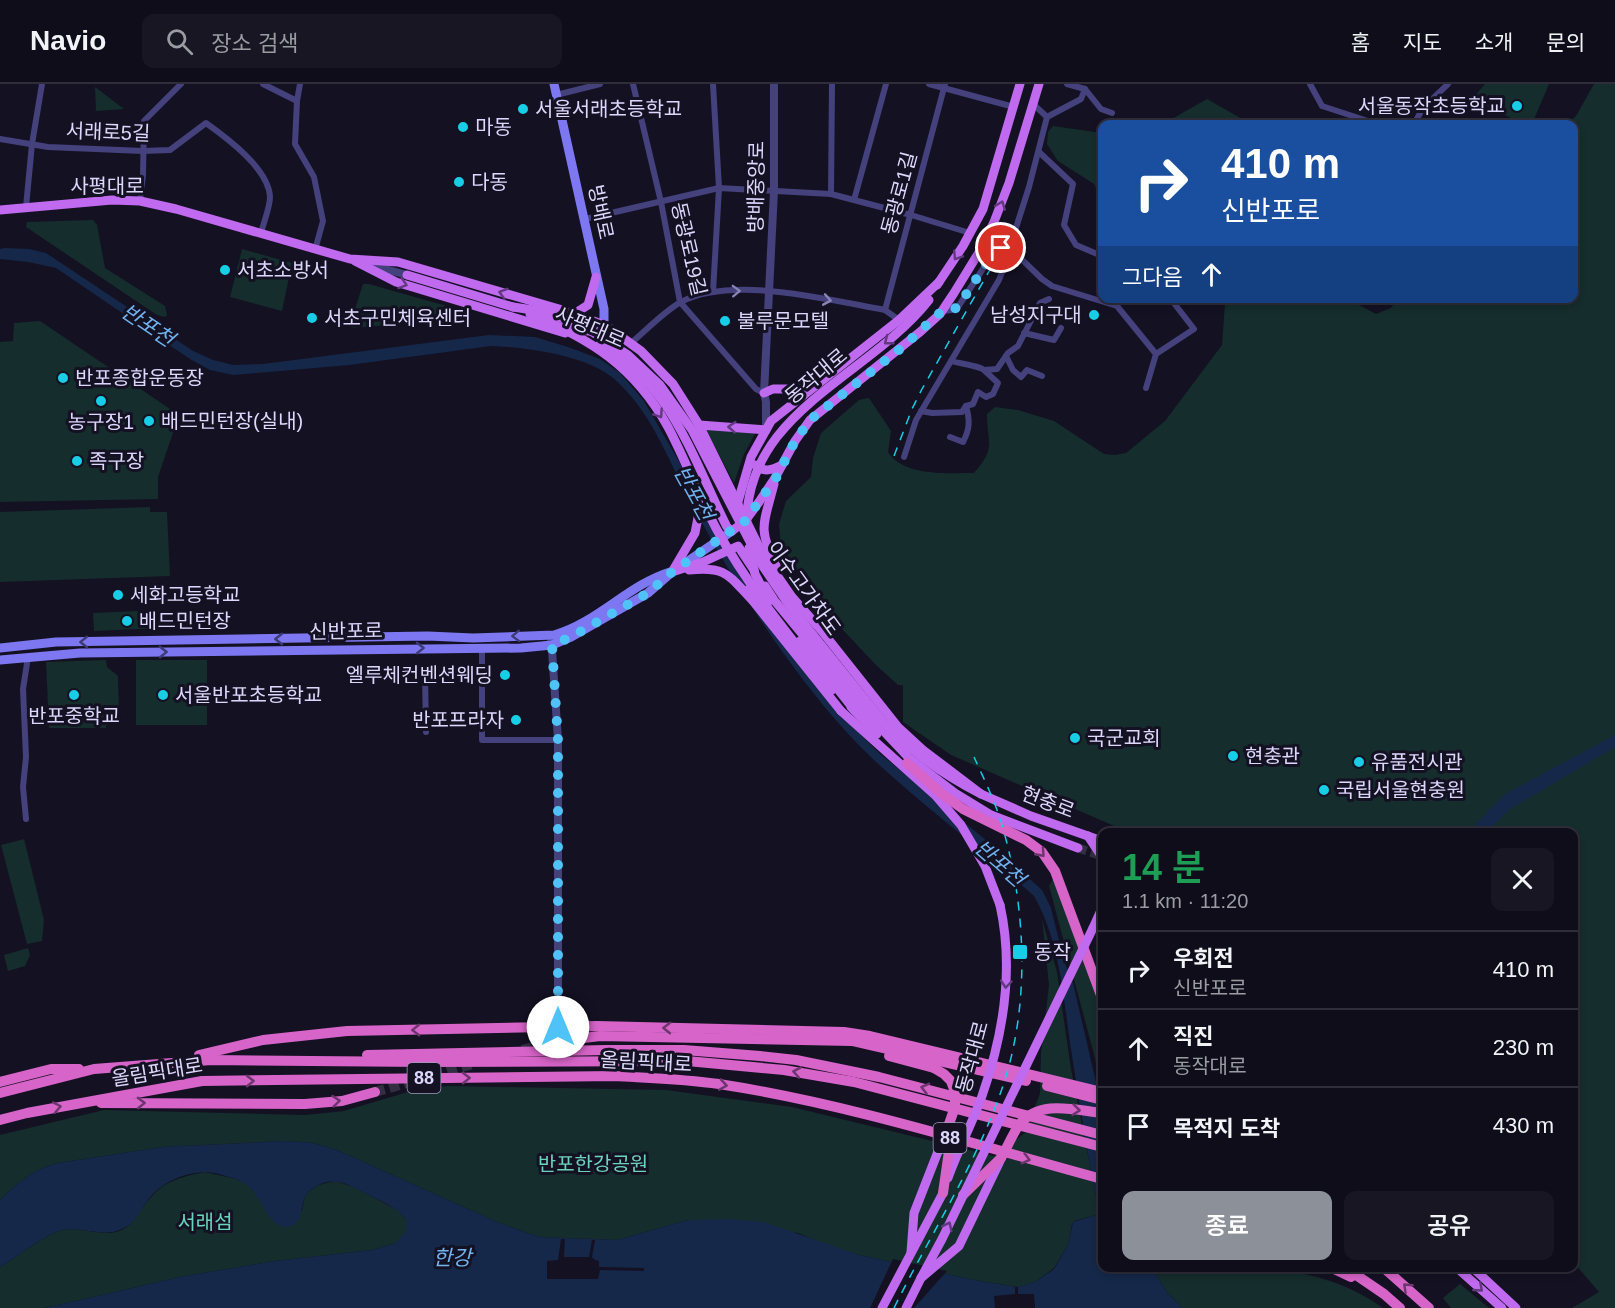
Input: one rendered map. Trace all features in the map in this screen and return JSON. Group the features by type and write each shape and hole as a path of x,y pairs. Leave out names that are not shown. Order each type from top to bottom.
{"highway":[{"path":"907,763 963,809 1026,840 1042,852 1054,871 1098,987"},
{"path":"164,1064 263,1040 347,1031 597,1026 844,1032 870,1036 1036,1079 1098,1099"},
{"path":"551,1042 600,1036 852,1041 1098,1091"},
{"path":"756,1040 792,1046 861,1049 934,1068 944,1074 951,1081 955,1092 955,1107 949,1124 949,1151 943,1193"},
{"name":"올림픽대로","path":"0,1093 94,1069 164,1064 424,1053 594,1050 722,1052 796,1060 846,1069 1098,1134"},
{"name":"올림픽대로","path":"247,1060 426,1062 627,1060 735,1064 854,1082 1098,1146"},
{"path":"0,1082 51,1069 94,1069"},
{"name":"올림픽대로","path":"0,1121 27,1113 202,1081 603,1077 664,1079 716,1084 848,1110 1098,1178"},
{"path":"83,1102 305,1104 342,1101 375,1092"},
{"path":"963,1195 1001,1158 1018,1126 1027,1117 1039,1110 1057,1108 1098,1113"},
{"path":"1340,1272 1384,1294"},
{"path":"1352,1272 1400,1308"},
{"path":"1388,1272 1429,1308"}],"main road":[{"name":"방배로","path":"554,84 604,309 605,327 600,347"},
{"name":"동작대로","path":"855,711 769,601 756,574 747,532 748,501 763,458 771,442 783,428 818,395 905,327 929,300 983,209 1020,84"},
{"name":"동작대로","path":"792,597 765,542 763,531 776,478 782,465 810,420 900,349 942,311 994,222 1009,183 1039,84"},
{"name":"사평대로","path":"0,210 112,200 140,201 176,209 350,259 398,262 574,314 605,327 631,343 673,384 699,425 737,503"},
{"name":"사평대로","path":"350,259 396,282 543,326 621,357 647,381 680,428 729,529"},
{"name":"이수고가차도","path":"407,275 513,307 580,337 615,361 641,387 667,426 717,530 751,586 832,690"},
{"path":"574,314 588,305 596,277"},
{"name":"동작대로","path":"729,529 752,458 766,430 780,413 899,320 939,282"},
{"path":"939,282 942,290 948,294 954,293"},
{"name":"이수고가차도","path":"513,307 546,312 586,328 610,341 652,377 677,407 692,430 762,565 789,605 901,741 953,780 981,794"},
{"path":"556,328 569,321 569,317 560,309"},
{"path":"543,326 589,331 605,327"},
{"path":"765,393 773,389 809,389"},
{"path":"699,425 766,430"},
{"path":"752,458 755,466 761,470 770,470 782,465"},
{"name":"동작대로","path":"729,529 745,521 776,478"},
{"path":"672,572 695,533 704,480"},
{"name":"동작대로","path":"737,503 763,555 792,597 898,727 923,750 981,794"},
{"path":"729,529 753,602"},
{"name":"신반포로","path":"0,660 80,653 521,648 552,640 652,578 672,572 723,538 729,529"},
{"path":"672,572 735,548"},
{"path":"735,548 774,600 874,721 909,758 933,778"},
{"path":"672,572 711,568 725,572 753,602 841,711 873,742"},
{"name":"신반포로","path":"0,648 56,642 428,636 552,640"},
{"path":"832,690 907,763 992,815 1025,830 1078,848"},
{"path":"832,690 873,742"},
{"name":"동작대로","path":"873,742 948,809 971,839 990,877 1003,916 1007,956 1003,1009 990,1072 978,1106 955,1157 943,1193 882,1308"},
{"name":"현충로","path":"981,794 1031,816 1098,840"},
{"path":"1088,836 1098,851"},
{"path":"906,1308 1098,917"},
{"path":"911,1252 914,1213 949,1124"},
{"path":"921,1278 959,1246 1001,1158"},
{"path":"1462,1272 1502,1308"},
{"path":"1477,1272 1516,1308"}],"street":[{"path":"26,207 32,144 42,84"},
{"path":"140,201 144,122 181,84"},
{"path":"263,84 297,101"},
{"path":"300,84 295,144 314,177 323,221 315,250"},
{"path":"556,95 600,84"},
{"name":"동광로19길","path":"633,84 661,202 680,302 756,389 765,393"},
{"path":"713,84 718,189 713,292"},
{"name":"방배중앙로","path":"766,430 765,393 774,191 774,84"},
{"path":"831,194 832,84"},
{"path":"854,200 886,84"},
{"path":"929,84 944,86 1014,107"},
{"path":"1067,84 1085,89 1101,109 1112,113"},
{"path":"1310,84 1322,106 1365,120"},
{"path":"1416,120 1422,108 1448,84"},
{"name":"동광로1길","path":"885,310 944,86"},
{"path":"904,457 916,420 999,280 1011,249 1047,117 1081,99 1085,89"},
{"path":"1032,103 1047,117"},
{"name":"서래로5길","path":"0,139 48,147 170,150 206,123 235,145 267,184 270,198 261,234"},
{"path":"1039,152 1072,184 1064,225 1076,245 1098,254"},
{"path":"585,219 718,189 774,191 831,194 970,233"},
{"name":"동작대로","path":"942,311 958,307 995,251 1005,246 1011,249"},
{"path":"1011,249 1052,286 1098,300"},
{"name":"사평대로","path":"350,259 407,275"},
{"path":"769,290 885,310 899,320"},
{"name":"사평대로","path":"631,343 680,302 713,292 769,290"},
{"path":"984,370 997,369 1006,356 1018,346 1040,303 1049,299"},
{"path":"1107,303 1117,306 1156,354"},
{"path":"1146,388 1156,354 1194,329 1174,303"},
{"path":"1024,333 1054,340 1060,328"},
{"path":"1006,356 1013,370 1021,378 1027,370 1042,375"},
{"path":"921,411 962,412 966,406 973,404 978,392 986,397 993,394 998,383 981,367 951,361"},
{"path":"950,437 963,442 970,425 966,406"},
{"path":"552,640 558,740 558,1027"},
{"path":"482,647 482,740 558,740"},
{"path":"26,819 23,787 26,757 23,689 28,657"},
{"path":"426,732 425,674 481,673"}],"green space":[{"path":"1485,84 1549,84 1534,120 1515,120 1472,99"},
{"name":"국립서울현충원","path":"1594,84 1615,84 1615,1308 1572,1308 1599,1292 1578,1268 1578,828 1119,828 951,755 903,722 903,685 898,685 876,665 825,611 781,546 779,524 786,501 811,477 813,458 821,433 859,400 869,398 891,431 888,452 895,460 915,470 974,473 988,451 987,414 995,407 1018,410 1054,421 1104,454 1115,455 1126,453 1165,421 1222,345 1225,303 1355,303 1376,314 1391,308 1394,303 1578,303 1578,120 1572,120"},
{"path":"95,87 124,109 96,111"},
{"path":"1207,99 1244,120 1170,120"},
{"path":"1053,126 1098,132 1098,193 1094,184 1058,161 1047,144 1048,132"},
{"path":"93,220 97,225 105,268 165,306 167,315 165,317 157,315 26,227 27,222"},
{"path":"242,249 292,263 282,311 230,297"},
{"path":"363,284 472,315 468,318 352,328 350,325"},
{"name":"반포종합운동장","path":"40,321 179,415 158,477 158,499 0,502 0,342 13,341 14,323"},
{"path":"705,428 756,432 744,454 734,483"},
{"path":"150,507 150,512 167,512 170,576 0,582 0,512"},
{"name":"배드민턴장","path":"161,610 161,628 94,631 93,613"},
{"path":"106,660 107,667 118,676 119,714 107,714 106,728 49,728 46,662"},
{"path":"136,660 207,660 207,725 136,725"},
{"path":"24,839 44,920 42,941 27,944 1,845"},
{"path":"1054,877 1098,998 1098,1076 1095,1058 1049,886"},
{"name":"반포한강공원","path":"1042,919 1057,972 1071,1069 1098,1212 1096,1215 1074,1221 1068,1245 1054,1268 1035,1282 1018,1287 979,1281 859,1255 834,1248 798,1233 688,1220 617,1240 539,1237 497,1222 337,1150 313,1143 287,1141 163,1147 58,1163 26,1177 0,1200 0,1135 104,1110 305,1115 344,1111 411,1091 448,1086 666,1090 792,1107 994,1156 1026,1132 1040,1093 1041,1053 1049,985"},
{"path":"28,948 30,955 25,966 8,971 4,955"},
{"name":"서래섬","path":"205,1172 236,1179 247,1184 255,1193 302,1211 308,1192 318,1185 335,1181 354,1187 399,1211 406,1219 407,1228 396,1243 372,1250 275,1261 180,1277 45,1308 0,1308 0,1267 41,1240 63,1230 108,1233 122,1230 131,1223 148,1200 163,1186 183,1177"},
{"path":"1154,1272 1294,1272 1329,1281 1357,1292 1383,1308 1182,1308 1166,1291"},
{"path":"1460,1284 1489,1308 1451,1308 1443,1298"}],"water":[{"name":"한강","path":"0,249 29,249 46,253 193,351 213,360 233,365 263,364 489,335 535,337 600,359 620,373 644,401 723,538 850,724 879,753 987,841 1042,890 1051,908 1064,961 1073,983 1098,1091 1098,1206 1083,1127 1059,967 1049,930 1034,896 875,761 837,722 814,694 768,632 733,576 710,538 647,419 637,404 612,377 600,369 571,358 537,350 491,346 349,365 233,375 210,370 190,359 56,268 0,259"},
{"path":"1615,735 1615,747 1510,809 1491,828 1472,828 1505,794"},
{"name":"한강","path":"287,1141 313,1143 337,1150 497,1222 539,1237 617,1240 688,1220 728,1219 764,1222 859,1255 1017,1287 1035,1282 1054,1269 1068,1245 1073,1222 1098,1212 1098,1272 1154,1272 1166,1291 1182,1308 45,1308 180,1277 275,1261 372,1250 396,1243 406,1231 406,1219 393,1208 354,1187 335,1182 322,1183 309,1191 298,1221 284,1227 270,1217 257,1196 243,1183 233,1178 206,1172 177,1178 163,1186 152,1195 132,1223 122,1229 108,1232 63,1230 41,1240 0,1267 0,1200 19,1182 41,1169 58,1163 163,1147"}],"pier":[{"path":"561,1239 565,1239 564,1257 589,1257 592,1240 595,1240 592,1257 599,1261 599,1267 644,1268 644,1271 600,1270 598,1279 547,1279 547,1261 558,1260"},
{"path":"893,1259 947,1271 914,1308 870,1308"},
{"path":"1015,1287 1018,1287 1018,1294 1034,1294 1035,1308 995,1308 994,1296 1015,1294"}],"tunnel":[{"path":"1078,848 1098,855"},
{"path":"522,1050 551,1042"},
{"path":"375,1092 476,1063"}],"railway":[{"path":"894,456 922,389 1000,252"},
{"path":"894,1308 963,1178 988,1124 1009,1064 1016,1031 1021,996 1022,961 1017,891 999,816 974,757"}],"place":[{"name":"서울동작초등학교","path":"1517,106"},
{"name":"서울서래초등학교","path":"523,109"},
{"name":"마동","path":"463,127"},
{"name":"다동","path":"459,182"},
{"name":"서초소방서","path":"225,270"},
{"name":"남성지구대","path":"1094,315"},
{"name":"서초구민체육센터","path":"312,318"},
{"name":"불루문모텔","path":"725,321"},
{"name":"반포종합운동장","path":"63,378"},
{"name":"농구장1","path":"101,401"},
{"name":"배드민턴장(실내)","path":"149,421"},
{"name":"족구장","path":"77,461"},
{"name":"세화고등학교","path":"118,595"},
{"name":"배드민턴장","path":"127,621"},
{"name":"엘루체컨벤션웨딩","path":"505,675"},
{"name":"반포중학교","path":"74,695"},
{"name":"서울반포초등학교","path":"163,695"},
{"name":"반포프라자","path":"516,720"},
{"name":"국군교회","path":"1075,738"},
{"name":"현충관","path":"1233,756"},
{"name":"유품전시관","path":"1359,762"},
{"name":"국립서울현충원","path":"1324,790"},
{"name":"동작","path":"1020,952"}],"route":[{"path":"558,1027 558,740 552,645 571,637 648,593 672,572 745,521 776,478 795,441 810,420 900,349 942,311 958,307 995,251 1001,248"}],"water label":[{"name":"반포천","path":"148,325"},
{"name":"반포천","path":"694,493"},
{"name":"반포천","path":"1000,863"}]}
